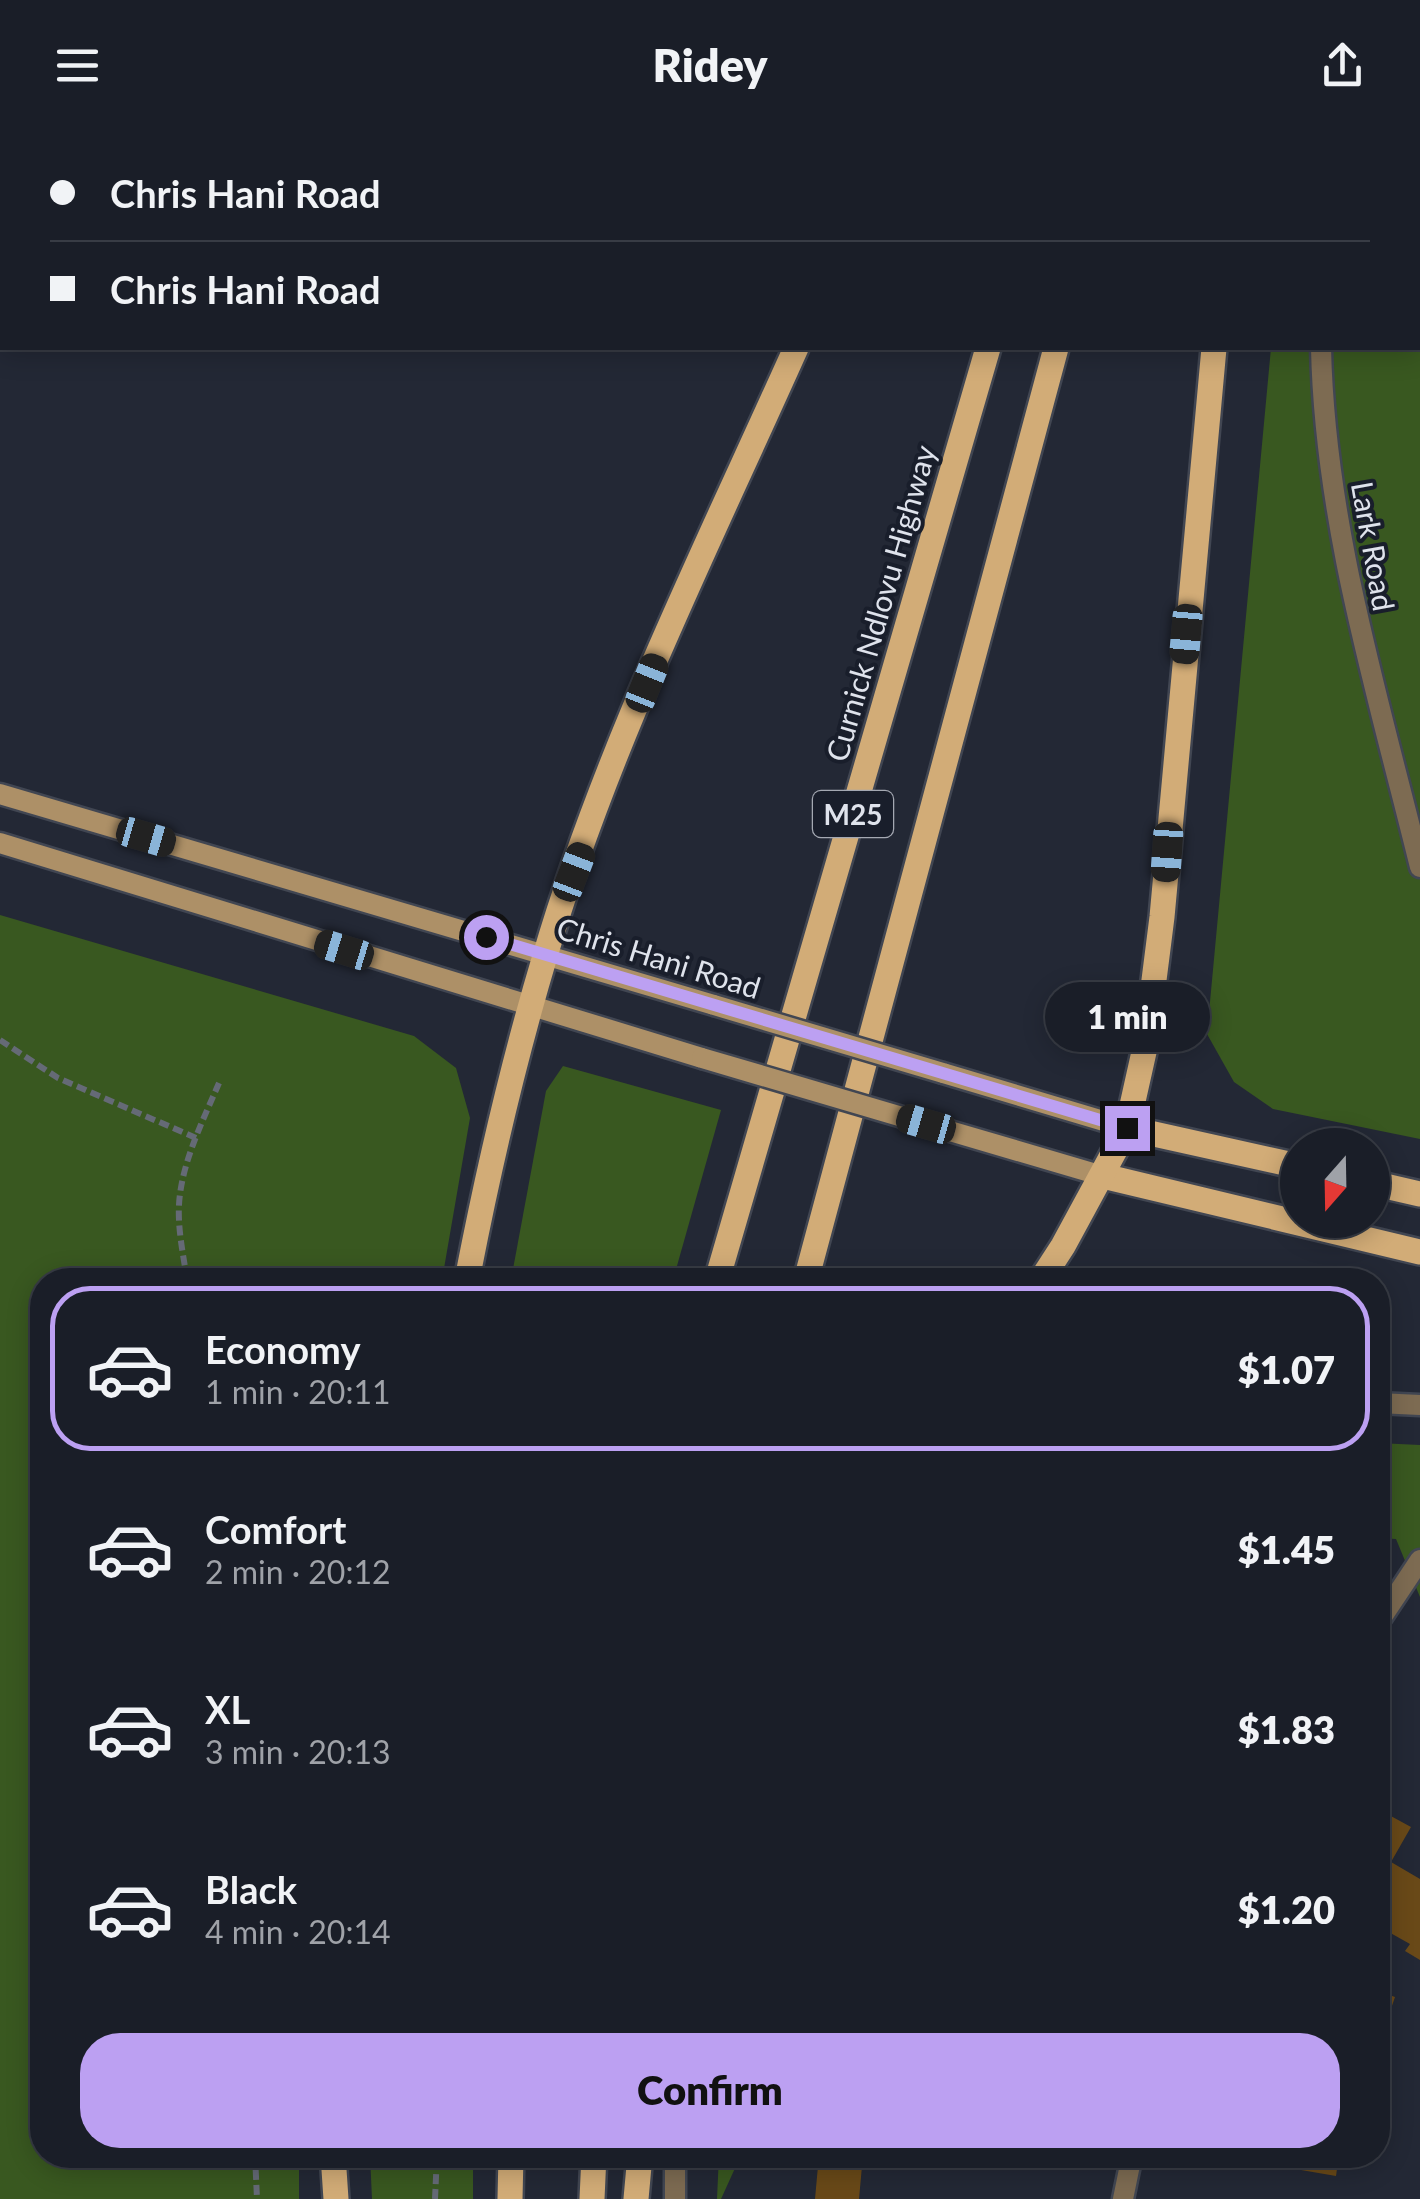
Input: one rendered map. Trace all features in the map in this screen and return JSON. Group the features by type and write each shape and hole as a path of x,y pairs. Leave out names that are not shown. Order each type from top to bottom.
{"main road":[{"path":"469,1268 499,1124 545,954 658,654 795,350"},
{"name":"Curnick Ndlovu Highway","path":"721,1268 987,350"},
{"name":"M25","path":"809,1268 1055,350"},
{"path":"1048,1268 1127,1128 1146,1043 1162,918 1214,350"},
{"name":"Chris Hani Road","path":"0,794 1127,1128"},
{"path":"0,843 531,1007 1103,1176 1420,1252"},
{"path":"1127,1128 1280,1162"},
{"path":"1390,1187 1420,1194"},
{"path":"334,2168 336,2199"},
{"path":"510,2199 511,2168"},
{"path":"592,2199 593,2168"},
{"path":"636,2199 639,2168"}],"street":[{"name":"Lark Road","path":"1321,350 1332,486 1356,618 1420,866"},
{"path":"1390,1404 1420,1406"},
{"path":"1390,1605 1420,1560"},
{"path":"675,2168 676,2199"},
{"path":"1123,2199 1129,2168"}],"path":[{"path":"0,1040 58,1078 196,1138"},
{"path":"185,1268 180,1194 196,1138 219,1083"},
{"path":"256,2168 257,2199"},
{"path":"435,2199 436,2168"}],"green space":[{"path":"1271,350 1420,350 1420,1139 1390,1133 1390,1128 1366,1128 1273,1109 1234,1082 1207,1034"},
{"path":"0,915 414,1036 456,1068 470,1118 444,1268 30,1268 30,2168 299,2168 299,2199 0,2199"},
{"path":"563,1066 721,1110 676,1268 513,1268 546,1091"},
{"path":"1390,1444 1420,1445 1420,1597 1396,1539 1390,1539"},
{"path":"371,2168 473,2168 473,2199 372,2199"},
{"path":"718,2168 735,2168 721,2199 717,2199"}],"building":[{"path":"1390,1816 1411,1827 1391,1862 1420,1879 1420,1960 1405,1951 1410,1944 1390,1933"},
{"path":"818,2168 862,2168 859,2199 815,2199"},
{"path":"1301,2168 1337,2168 1336,2176"}],"route":[{"path":"486,937 1127,1128"}]}
